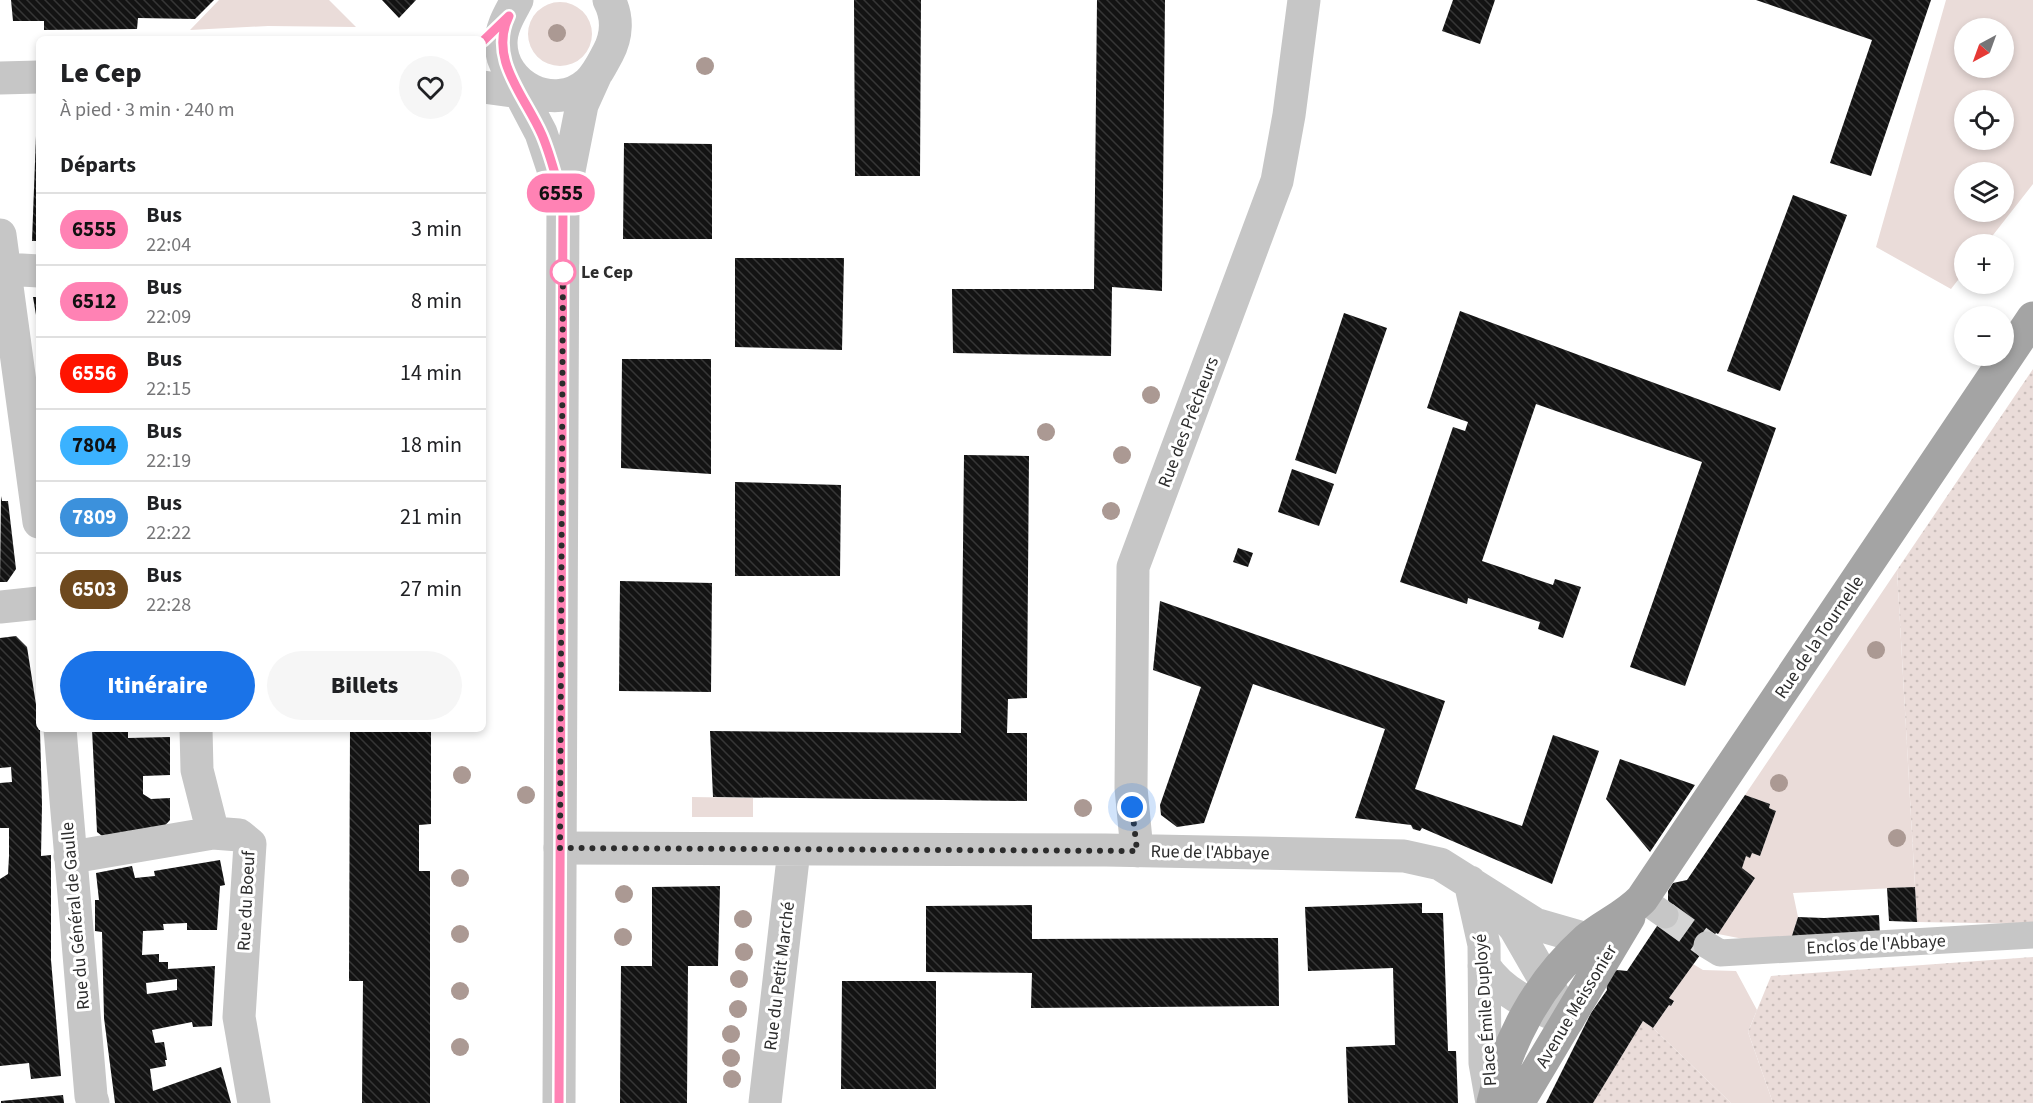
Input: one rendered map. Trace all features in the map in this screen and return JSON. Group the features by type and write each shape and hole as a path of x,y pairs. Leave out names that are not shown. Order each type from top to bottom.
{"main road":[{"name":"Rue de la Tournelle","path":"1587,939 1647,907 2033,318"},
{"name":"Avenue Meissonier","path":"1518,1103 1568,1020 1647,907"},
{"name":"Avenue Meissonier","path":"1493,1103 1499,1077 1510,1048 1539,994 1587,939"}],"street":[{"path":"609,0 614,16 614,37"},
{"path":"559,1103 563,201 582,105 623,18 636,0"},
{"name":"Rue des Prêcheurs","path":"1137,851 1131,788 1133,567 1277,181 1289,115 1304,0"},
{"path":"486,39 513,8"},
{"path":"513,8 503,28 502,54 514,86 547,147 563,201"},
{"path":"514,86 561,95 573,92 587,84 596,74"},
{"path":"0,78 36,77"},
{"path":"0,236 36,500"},
{"path":"4,269 36,271"},
{"path":"0,607 36,603"},
{"name":"Rue du Général de Gaulle","path":"60,732 93,1103"},
{"path":"70,856 213,833 197,770 196,732"},
{"name":"Rue du Boeuf","path":"213,833 239,835 250,844 239,1017 254,1103"},
{"name":"Rue de l'Abbaye","path":"560,848 1137,851 1404,856 1440,864 1535,924 1587,939"},
{"name":"Rue du Petit Marché","path":"765,1103 794,850"},
{"path":"1470,882 1499,909 1515,928 1539,994 1568,1020"},
{"name":"Place Émile Duployé","path":"1470,882 1484,945 1485,1063 1493,1103"},
{"name":"Enclos de l'Abbaye","path":"1713,949 2033,935"},
{"path":"1484,966 1492,978 1504,989 1539,994"}],"shaded area":[{"path":"219,0 329,0 356,27 268,26 190,30"},
{"path":"1946,0 2033,0 2033,184 2014,208 2014,162 1954,162 1954,222 2003,222 1994,234 1954,234 1954,285 1951,289 1876,247"},
{"path":"560,2 572,4 583,11 590,22 592,34 590,46 583,57 572,64 560,66 548,64 537,57 530,46 528,34 530,22 537,11 548,4"},
{"path":"2033,369 2033,924 1917,922 1897,570"},
{"path":"1897,570 1915,887 1793,893 1798,917 1790,942 1764,943 1718,934 1755,878 1742,868 1746,856 1750,857 1752,853 1760,856 1776,811 1769,808 1770,804 1745,795"},
{"path":"692,797 753,798 753,817 692,817"},
{"path":"2033,957 2033,1103 1773,1103 1748,1032 1771,976"},
{"path":"1693,964 1703,970 1736,971 1757,1010 1748,1032 1773,1103 1731,1103 1653,1028 1669,1005 1671,1006 1674,1002 1669,998"},
{"path":"1643,1021 1653,1028 1731,1103 1593,1103"}],"building":[{"path":"11,0 214,0 195,19 138,18 137,29 44,30 44,21 13,21"},
{"path":"382,0 416,0 399,18"},
{"path":"854,0 921,0 920,176 855,176"},
{"path":"1097,0 1165,0 1162,291 1112,287 1111,356 953,353 952,289 1094,289"},
{"path":"1453,0 1495,0 1480,44 1442,31"},
{"path":"1756,0 1931,0 1871,176 1830,163 1872,40"},
{"path":"36,136 36,241 32,241"},
{"path":"624,143 712,144 712,239 623,239"},
{"path":"1793,195 1847,215 1780,391 1727,371"},
{"path":"735,258 844,258 842,350 735,347"},
{"path":"33,297 36,297 36,315"},
{"path":"1460,311 1776,428 1685,686 1630,667 1702,462 1536,404 1482,561 1553,585 1555,579 1581,587 1563,638 1538,629 1540,622 1468,598 1467,604 1400,582 1453,427 1465,431 1468,422 1427,408"},
{"path":"1344,313 1387,328 1336,474 1295,460"},
{"path":"622,359 711,359 711,474 621,468"},
{"path":"964,455 1029,456 1027,698 1008,699 1007,733 1027,733 1027,801 713,797 710,731 961,733"},
{"path":"1292,469 1334,484 1319,526 1278,512"},
{"path":"735,482 841,485 840,576 735,576"},
{"path":"1,496 2,501 8,501 16,569 7,582 0,582"},
{"path":"1238,548 1253,553 1248,567 1233,562"},
{"path":"620,581 712,583 711,692 619,691"},
{"path":"1160,601 1445,701 1415,789 1522,826 1553,735 1599,751 1552,884 1422,828 1420,831 1413,829 1411,825 1355,818 1385,729 1253,684 1204,823 1177,827 1161,815 1160,805 1201,687 1153,670"},
{"path":"16,636 27,647 36,704 36,732 40,732 41,856 51,855 51,960 61,1076 31,1079 29,1063 0,1066 0,879 8,874 9,828 0,828 0,783 12,782 11,767 0,768 0,638"},
{"path":"92,732 128,732 128,738 170,737 170,775 143,776 143,794 151,799 170,798 170,820 159,832 110,842 97,832"},
{"path":"350,732 431,732 431,824 419,825 419,871 430,871 430,1103 362,1103 363,981 349,981"},
{"path":"1620,759 1695,785 1650,852 1606,799"},
{"path":"1745,795 1770,804 1769,808 1776,811 1760,856 1752,853 1750,858 1746,856 1742,868 1755,878 1718,934 1716,933 1669,998 1674,1001 1671,1006 1669,1005 1653,1028 1643,1021 1593,1103 1546,1103 1591,1013 1607,990 1606,981 1610,974 1617,970 1627,971 1671,905 1668,900 1668,891 1673,883 1687,880"},
{"path":"220,860 225,885 220,886 217,930 187,930 187,923 163,924 164,930 143,931 142,955 159,954 159,962 168,962 168,969 215,966 212,1026 193,1027 192,1022 152,1030 155,1043 164,1042 167,1060 165,1060 166,1066 150,1069 153,1091 221,1067 231,1103 115,1103 104,1018 102,932 95,931 95,900 99,900 96,873 132,866 135,878 155,876 154,871","holes":["177,979 177,990 147,994 146,983"]},
{"path":"720,886 718,966 688,966 687,1103 620,1103 621,966 652,966 652,887"},
{"path":"1915,887 1917,922 1889,921 1887,888"},
{"path":"1422,903 1422,913 1443,913 1448,1051 1456,1051 1458,1103 1348,1103 1346,1047 1395,1045 1393,968 1308,971 1305,907"},
{"path":"1032,905 1032,939 1278,938 1279,1006 1031,1008 1032,973 926,972 926,906"},
{"path":"1879,915 1880,936 1790,942 1798,917"},
{"path":"842,981 936,981 936,1089 841,1089"},
{"path":"63,1095 64,1103 1,1103 1,1101"}],"tunnel":[{"path":"1665,915 1707,945"}],"bus line":[{"name":"6555","path":"486,38 509,16 501,38 505,62 547,147 563,201 559,1103"}],"place":[{"name":"Le Cep","path":"563,272"}],"route":[{"path":"563,272 563,263 560,848 1137,851 1132,807"}]}
